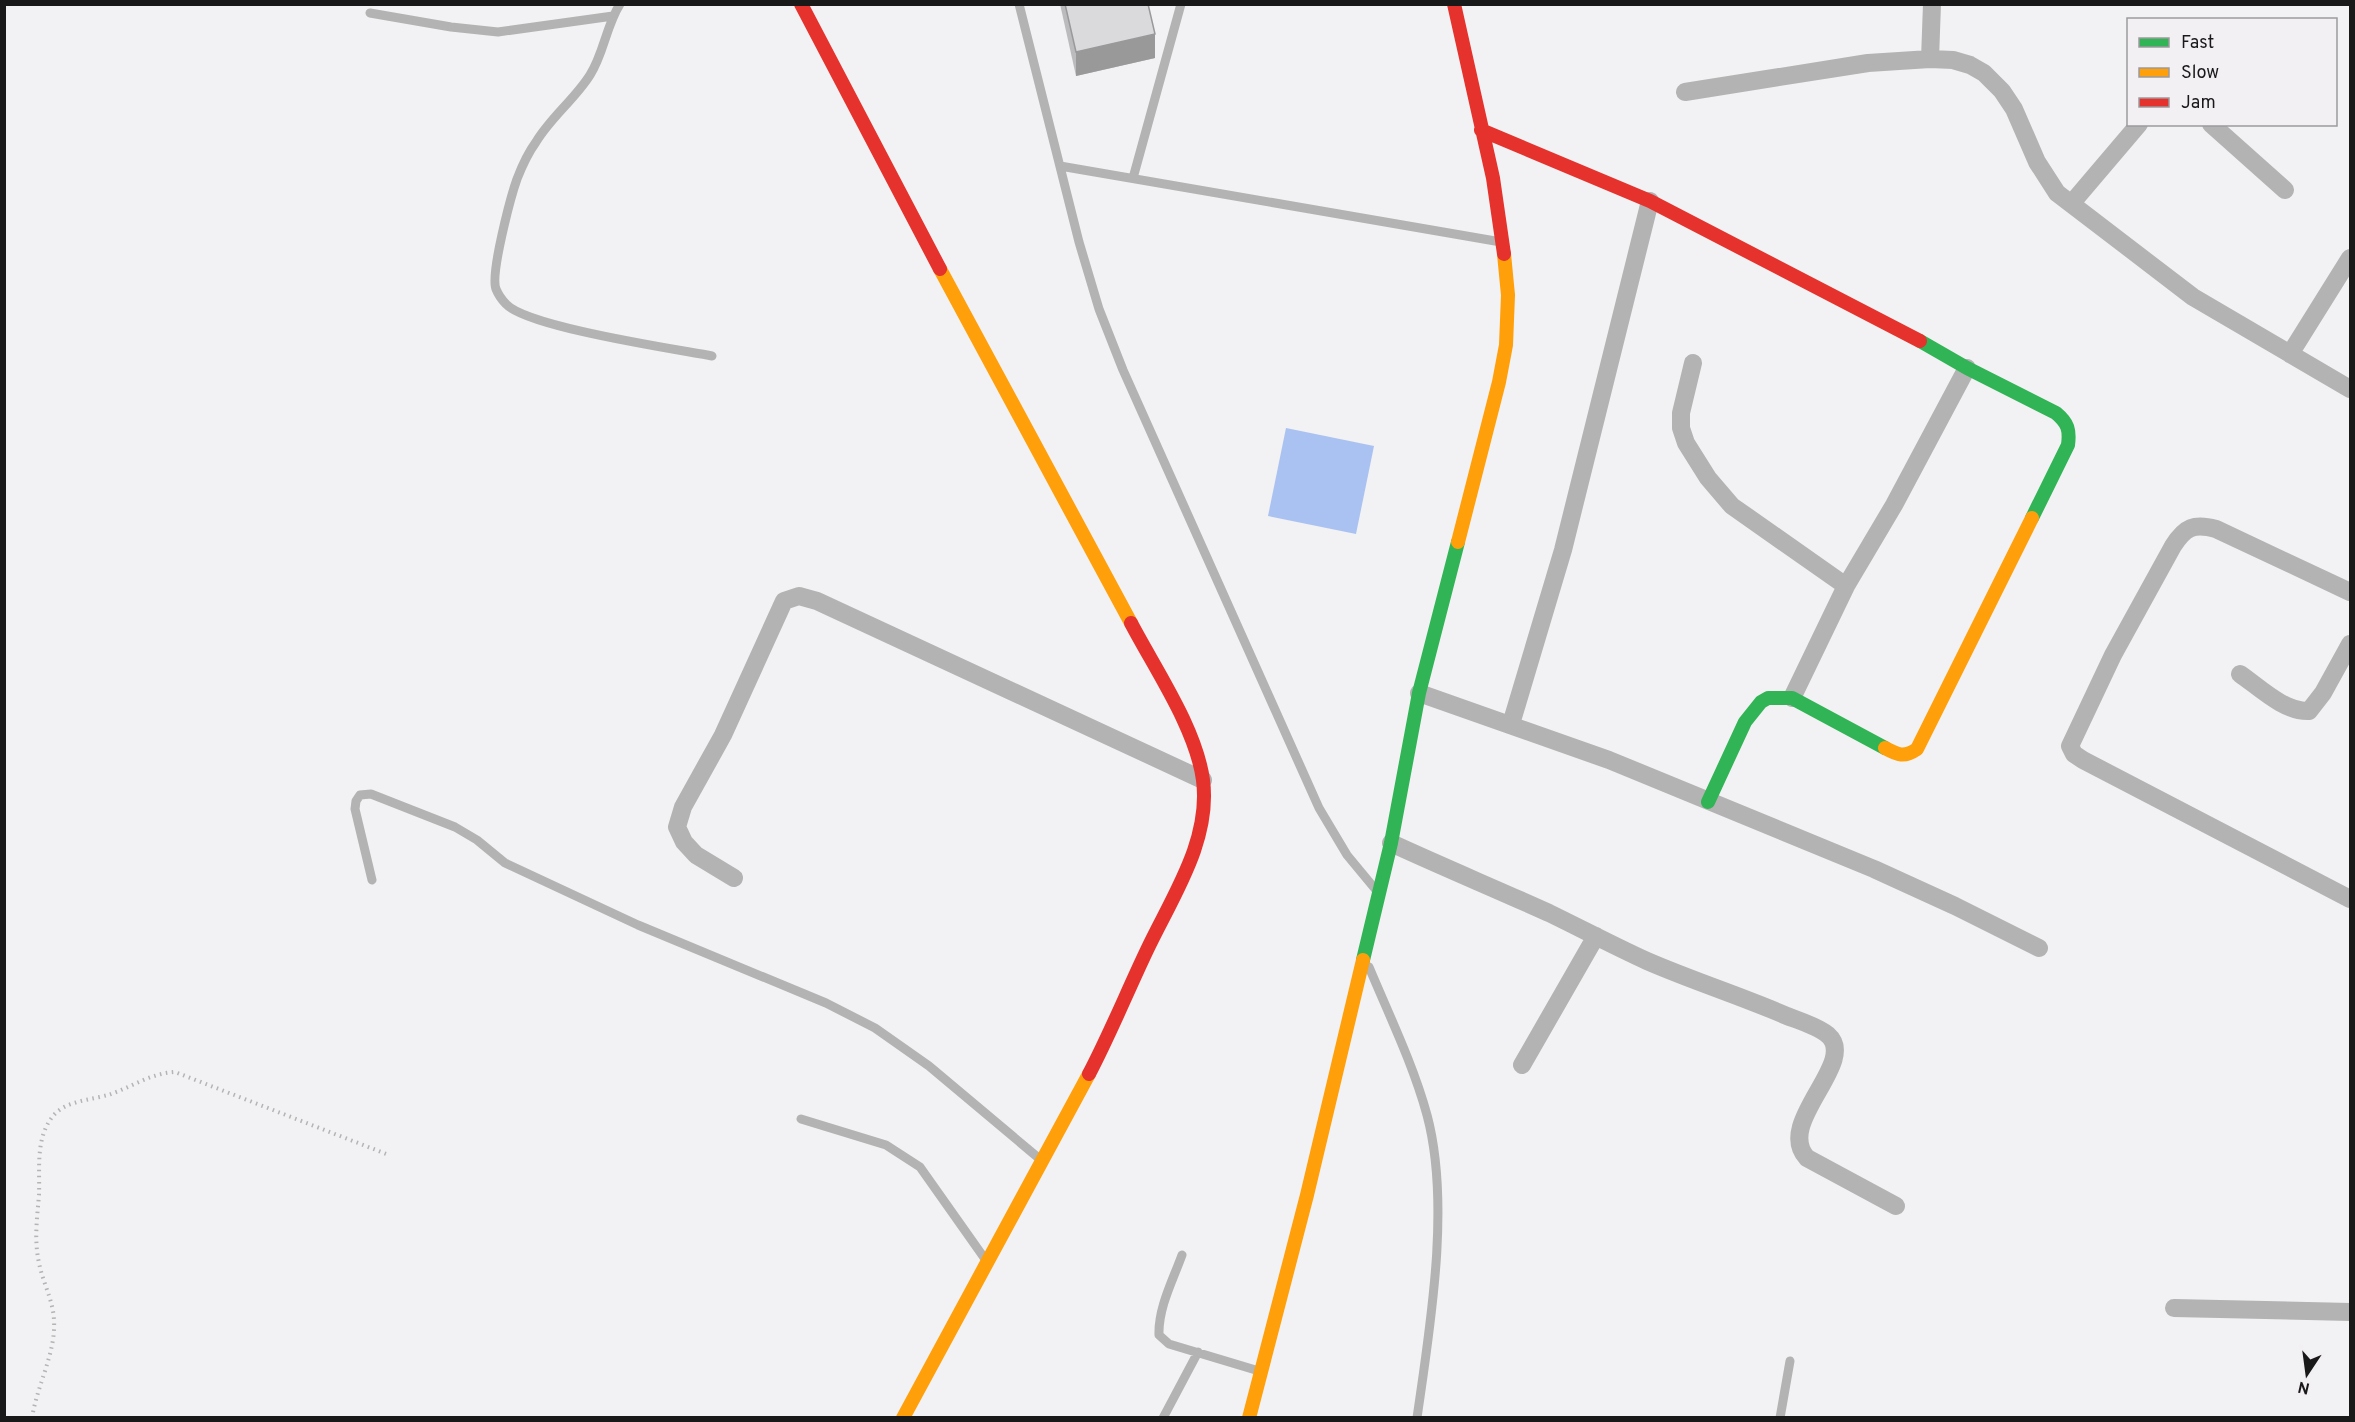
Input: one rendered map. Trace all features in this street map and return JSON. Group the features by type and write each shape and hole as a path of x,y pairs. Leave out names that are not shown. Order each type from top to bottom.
{"street":[{"path":"801,4 922,237 1184,722 1197,752 1203,780 1204,805 1199,835 1178,889 1147,950 1111,1032 903,1418"},
{"path":"1249,1418 1307,1195 1391,843 1419,693 1499,382 1506,345 1508,295 1503,242 1493,178 1454,4"},
{"path":"1930,59 1932,4"},
{"path":"1685,92 1868,63 1930,59 1953,60 1970,64 1984,73 2002,91 2014,109 2045,176 2057,193 2193,297 2350,388"},
{"path":"2071,204 2137,126"},
{"path":"2213,126 2285,190"},
{"path":"1481,130 1650,201 1892,325 1967,368 2056,413 2066,421 2070,432 2068,445 1917,749 1910,754 1899,756 1792,698 1775,696 1762,701 1750,715 1730,751 1708,802"},
{"path":"1511,724 1563,550 1650,201"},
{"path":"2290,354 2350,258"},
{"path":"1693,363 1681,413 1681,428 1686,443 1708,477 1732,506 1846,586"},
{"path":"1792,698 1846,586 1894,505 1967,368"},
{"path":"2350,592 2216,529 2202,525 2189,528 2179,536 2113,655 2070,746 2074,754 2083,760 2350,899"},
{"path":"734,878 696,855 684,842 677,827 683,807 733,716 784,601 799,596 817,601 1203,780"},
{"path":"2240,674 2288,706 2299,711 2309,711 2323,693 2350,644"},
{"path":"1419,693 1609,760 1874,870 1955,906 2039,948"},
{"path":"1391,843 1647,961 1813,1026 1829,1036 1834,1047 1833,1061 1800,1126 1799,1150 1825,1169 1896,1206"},
{"path":"1522,1065 1596,936"},
{"path":"2174,1308 2350,1311"}],"lane":[{"path":"620,4 589,77 548,123 524,162 516,181 496,265 495,288 507,306 529,318 712,356"},
{"path":"1019,4 1098,309 1123,370 1319,808 1347,855 1379,894"},
{"path":"1133,178 1180,4"},
{"path":"370,13 451,27 498,32 613,16"},
{"path":"1060,166 1503,242"},
{"path":"372,880 355,809 360,795 371,794 455,827 477,840 505,863 638,925 826,1003 875,1028 929,1066 1043,1161"},
{"path":"1364,957 1415,1079 1427,1115 1435,1155 1437,1259 1417,1418"},
{"path":"801,1119 886,1145 920,1167 988,1264"},
{"path":"1182,1255 1163,1309 1159,1335 1169,1344 1261,1371"},
{"path":"1163,1418 1198,1352"},
{"path":"1780,1418 1790,1361"}],"path":[{"path":"32,1418 48,1358 54,1322 52,1304 36,1248 35,1227 41,1144 53,1116 61,1110 73,1103 93,1100 128,1088 159,1073 175,1072 389,1155"}],"water":[{"path":"1286,428 1374,446 1356,534 1268,516"}],"building":[{"path":"1065,4 1148,4 1155,34 1076,52"}],"traffic: fast":[{"path":"1920,341 1967,368 2056,413 2066,424 2069,435 2068,445 2032,518"},
{"path":"1363,960 1391,843 1419,693 1458,542"},
{"path":"1708,802 1745,722 1761,702 1768,698 1792,698 1885,748"}],"traffic: slow":[{"path":"1458,542 1499,382 1506,345 1508,295 1504,254"},
{"path":"940,269 1131,623"},
{"path":"1885,748 1901,755 1917,749 2032,518"},
{"path":"1249,1418 1307,1195 1363,960"},
{"path":"903,1418 1089,1074"}],"traffic: jam":[{"path":"801,4 940,269"},
{"path":"1454,4 1493,178 1504,254"},
{"path":"1481,130 1650,201 1920,341"},
{"path":"1089,1074 1187,868 1201,825 1204,803 1203,780 1192,740 1173,699 1131,623"}]}
